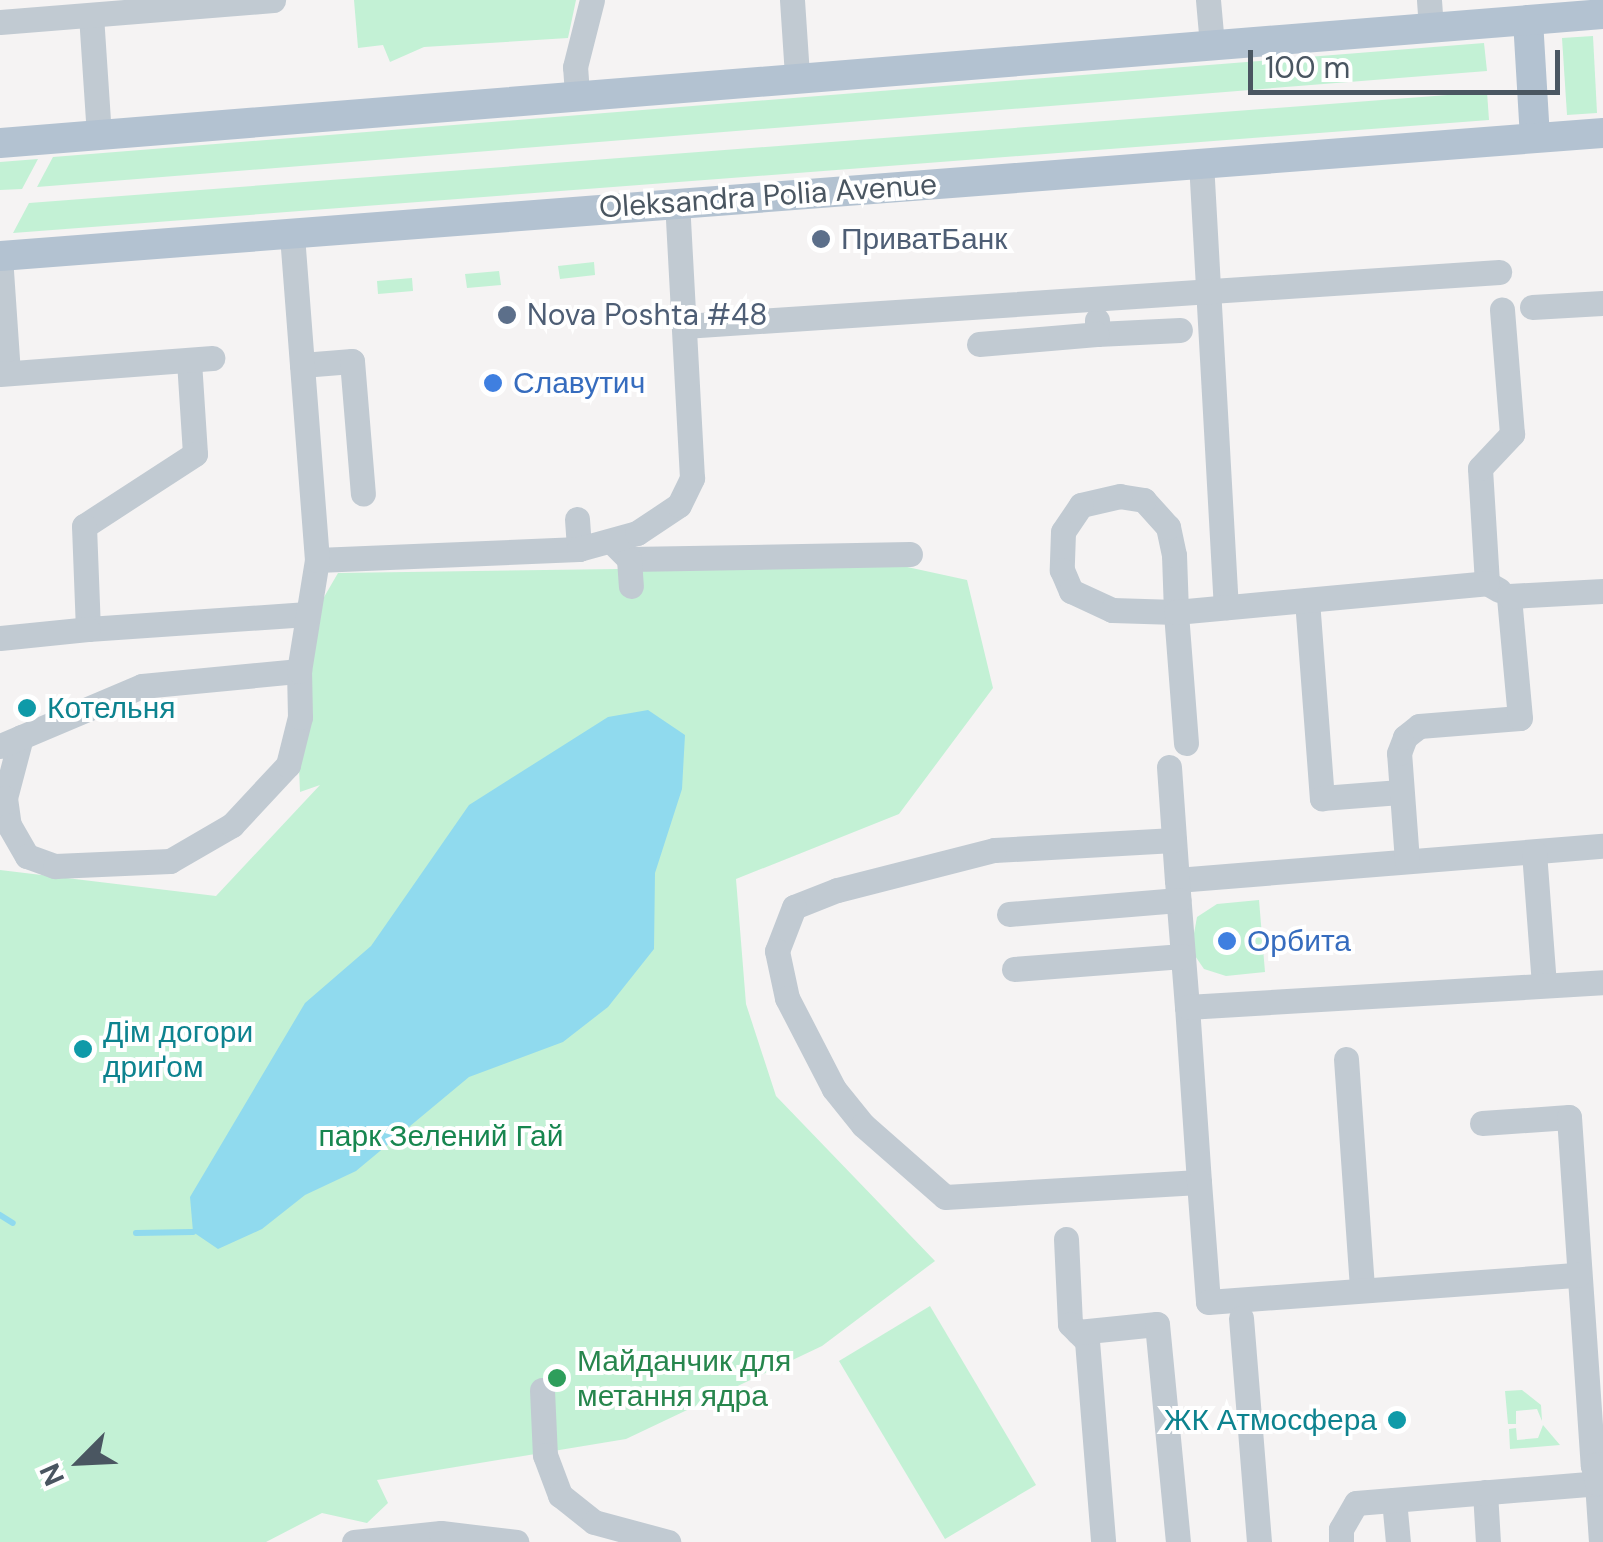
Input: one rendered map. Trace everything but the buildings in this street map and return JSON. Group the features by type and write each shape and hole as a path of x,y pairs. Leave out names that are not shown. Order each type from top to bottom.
{"main road":[{"path":"0,143 1212,45 1430,14 1528,20 1603,14"},
{"path":"1528,20 1535,137"},
{"name":"Oleksandra Polia Avenue","path":"0,256 1603,133"}],"lane":[{"path":"0,22 272,0"},
{"path":"577,94 574,67 592,0"},
{"path":"792,0 797,76"},
{"path":"1208,0 1212,45"},
{"path":"91,14 99,134"},
{"path":"1201,162 1212,293 1226,608"},
{"path":"620,550 654,525 688,492 678,203"},
{"path":"292,232 317,560 299,671 300,717 288,765 232,825 176,860 55,866 27,856 9,825 5,798 11,741 142,686 299,671"},
{"path":"0,256 4,374 200,359 195,454 84,526 88,629"},
{"path":"684,326 1499,272"},
{"path":"1096,300 1097,334"},
{"path":"1532,307 1603,303"},
{"path":"1407,861 1399,753 1419,726 1520,718 1480,468 1512,434 1502,309"},
{"path":"979,344 1180,330"},
{"path":"302,365 352,361 363,494"},
{"path":"1186,743 1176,612 1174,554 1157,510 1120,496 1082,505 1060,550 1072,591 1112,610 1176,612 1307,600 1498,590 1603,592"},
{"path":"576,519 579,549"},
{"path":"317,560 579,549 910,554"},
{"path":"620,550 631,586"},
{"path":"1307,600 1322,798 1400,792"},
{"path":"0,638 306,614"},
{"path":"1169,767 1164,825 1177,890 1208,1302 1578,1275"},
{"path":"1164,825 994,850 837,890 794,908 777,951 787,998 834,1089 863,1125 945,1197 1198,1182"},
{"path":"1010,914 1407,861 1603,846"},
{"path":"1534,852 1544,985"},
{"path":"1014,969 1183,956"},
{"path":"1187,1007 1603,982"},
{"path":"1346,1059 1362,1290"},
{"path":"1482,1123 1569,1117 1591,1241 1578,1275 1602,1542"},
{"path":"1066,1239 1070,1324 1087,1341 1102,1542"},
{"path":"1241,1318 1259,1542"},
{"path":"1078,1332 1157,1324 1178,1542"},
{"path":"542,1390 545,1455 560,1495 594,1522 668,1542"},
{"path":"1341,1542 1341,1529 1356,1503 1485,1492 1598,1471"},
{"path":"1485,1492 1488,1542"},
{"path":"1394,1500 1398,1542"},
{"path":"354,1542 379,1534 440,1533 516,1542"}],"green space":[{"path":"354,0 576,0 568,38 424,47 390,62 383,45 358,48"},
{"path":"1593,36 1597,113 1567,115 1562,38"},
{"path":"1484,43 1487,71 37,187 53,157"},
{"path":"1487,92 1489,120 13,233 29,203"},
{"path":"38,159 22,189 0,190 0,162"},
{"path":"594,262 595,275 560,279 558,266"},
{"path":"499,271 501,285 467,288 465,274"},
{"path":"412,278 413,291 378,294 377,281"},
{"name":"парк Зелений Гай","path":"898,565 967,580 993,688 899,814 736,879 746,1004 776,1096 935,1261 822,1346 626,1439 377,1480 388,1503 367,1523 322,1513 266,1542 0,1542 0,870 216,896 320,785 300,792 299,767 320,604 338,573"},
{"path":"1259,900 1265,972 1226,976 1204,969 1191,950 1197,917 1217,904"},
{"path":"930,1306 1036,1485 945,1539 839,1361"},
{"path":"1522,1390 1541,1405 1542,1421 1537,1409 1516,1411 1516,1424 1508,1424 1505,1391"},
{"path":"1543,1425 1560,1445 1510,1449 1509,1429 1516,1428 1517,1440 1538,1438"}],"water":[{"path":"648,710 685,735 682,789 655,873 654,949 608,1007 563,1042 469,1077 356,1171 305,1195 262,1229 218,1249 193,1232 190,1197 305,1003 371,946 469,805 608,717"}],"waterway":[{"path":"0,1215 13,1223"},
{"path":"136,1233 193,1232"}],"place":[{"name":"ПриватБанк","path":"821,239"},
{"name":"Nova Poshta #48","path":"507,315"},
{"name":"Славутич","path":"493,383"},
{"name":"Котельня","path":"27,708"},
{"name":"Орбита","path":"1227,941"},
{"name":"Дім догори дриґом","path":"83,1049"},
{"name":"Майданчик для метання ядра","path":"557,1378"},
{"name":"ЖК Атмосфера","path":"1397,1420"}]}
